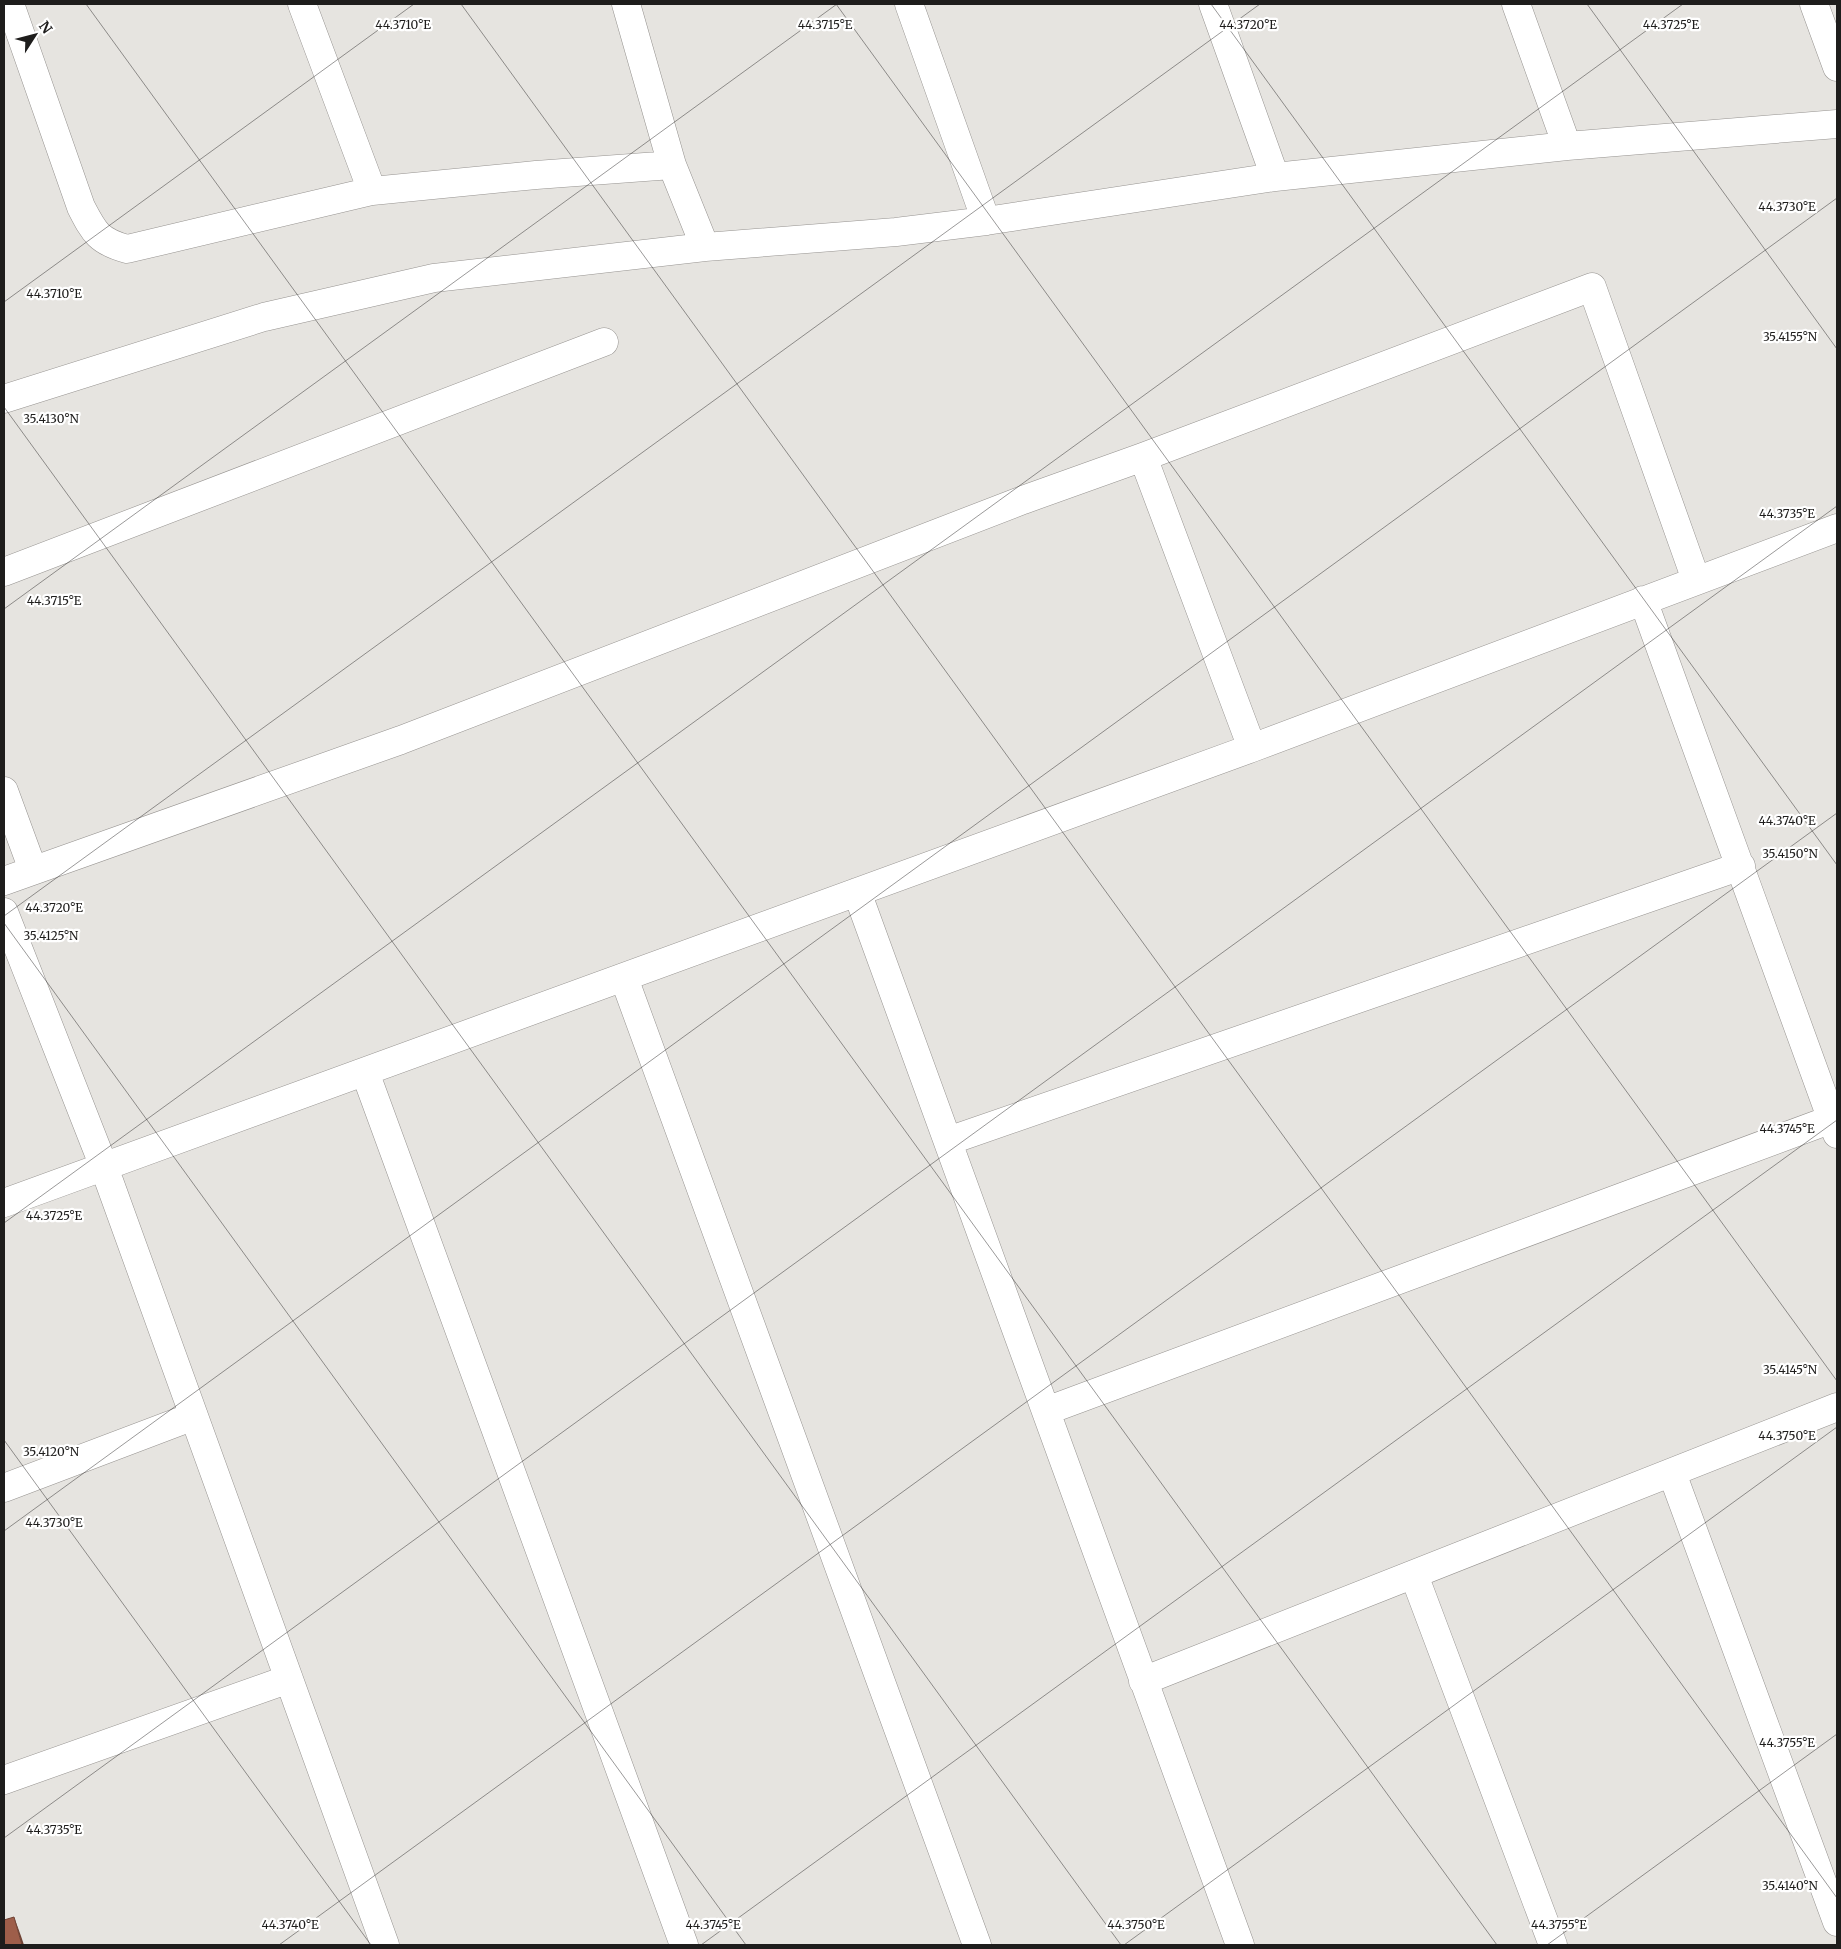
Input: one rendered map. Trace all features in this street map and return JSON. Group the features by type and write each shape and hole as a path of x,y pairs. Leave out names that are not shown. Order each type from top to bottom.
{"street":[{"path":"10,4 81,207 94,232 110,244 127,249 372,192 536,175 672,165"},
{"path":"302,4 372,192"},
{"path":"626,4 672,165 705,247"},
{"path":"909,4 986,221"},
{"path":"1213,4 1274,177"},
{"path":"1516,4 1567,146"},
{"path":"1814,4 1837,67"},
{"path":"4,399 264,317 434,278 705,247 896,232 986,221 1274,177 1567,146 1837,124"},
{"path":"4,881 401,740 1014,504 1143,458 1592,287 1696,580"},
{"path":"4,572 604,342"},
{"path":"1143,458 1252,748"},
{"path":"4,1202 1252,748 1837,528"},
{"path":"1046,1410 1835,1126 1643,600"},
{"path":"4,791 33,870"},
{"path":"948,1141 1741,866"},
{"path":"857,892 1240,1945"},
{"path":"4,912 104,1167 385,1945"},
{"path":"624,978 977,1945"},
{"path":"364,1072 684,1945"},
{"path":"1143,1681 1837,1407"},
{"path":"4,1488 194,1416"},
{"path":"1672,1472 1837,1922"},
{"path":"1414,1575 1553,1945"},
{"path":"4,1780 289,1679"}],"building":[{"path":"14,1917 22,1945 4,1945 4,1920"}]}
